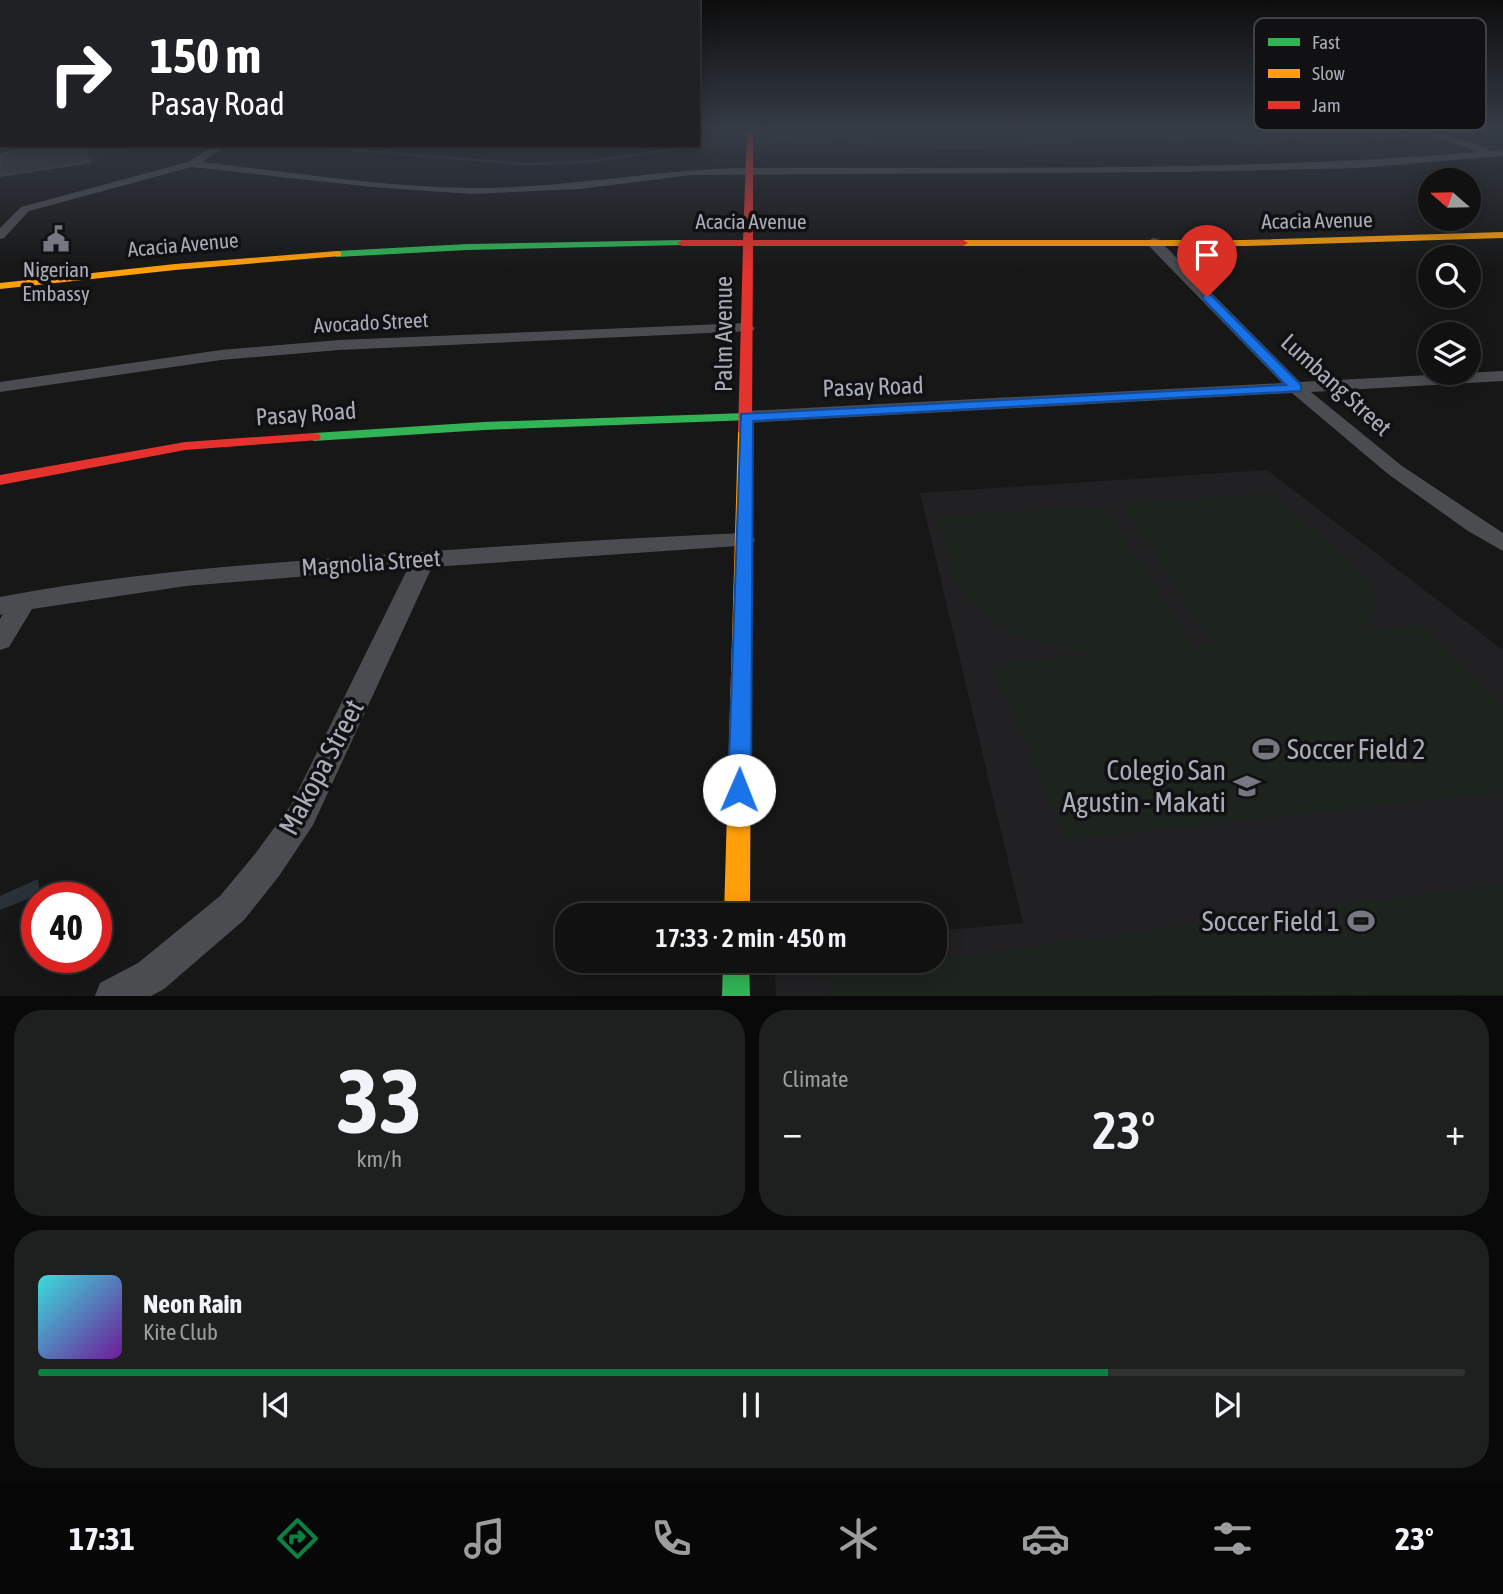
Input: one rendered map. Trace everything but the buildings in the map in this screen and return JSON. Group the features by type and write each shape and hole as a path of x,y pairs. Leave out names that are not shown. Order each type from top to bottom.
{"street":[{"path":"0,235 25,209 146,176"},
{"path":"304,176 471,191 580,186 655,176"},
{"name":"Palm Avenue","path":"737,903 750,176"},
{"name":"Acacia Avenue","path":"0,286 184,265 467,247 747,242 1325,243 1503,235"},
{"name":"Lumbang Street","path":"1153,242 1297,388 1388,464 1503,543"},
{"name":"Avocado Street","path":"0,387 221,355 339,345 747,328"},
{"name":"Pasay Road","path":"0,480 164,451 181,452 245,443 484,426 746,417 1503,376"},
{"name":"Magnolia Street","path":"12,603 161,581 589,547 744,540"},
{"name":"Makopa Street","path":"113,996 150,976 232,908 267,865 302,815 424,559"},
{"path":"0,640 12,603"},
{"path":"736,973 736,996"}],"shaded area":[{"name":"Colegio San Agustin - Makati","path":"1267,470 1503,650 1503,995 776,996 775,973 947,973 947,930 1023,923 920,493"},
{"name":"Soccer Field 2","path":"1270,493 1356,566 1375,596 1373,620 1355,631 1423,625 1503,706 1503,792 1067,840 992,664 1086,655 1019,636 988,617 959,590 938,516 1105,506 1192,646 1212,644 1122,505"},
{"name":"Soccer Field 1","path":"1503,884 1503,995 832,996 828,973 947,973 947,957"},
{"path":"21,887 21,902 0,910 0,896"}],"traffic: fast":[{"path":"337,254 467,247 682,243"},
{"path":"314,437 484,426 746,417"},
{"path":"736,973 736,996"}],"traffic: slow":[{"path":"963,243 1244,243 1503,235"},
{"path":"0,286 175,267 337,254"},
{"path":"737,903 745,432"}],"traffic: jam":[{"path":"745,432 749,176"},
{"path":"682,243 963,243"},
{"path":"0,480 185,446 314,437"}],"place":[{"name":"Nigerian Embassy","path":"56,239"},
{"name":"Soccer Field 2","path":"1266,749"},
{"name":"Colegio San Agustin - Makati","path":"1247,786"},
{"name":"Soccer Field 1","path":"1361,921"}],"route":[{"path":"739,790 746,417 1297,388 1207,297"}]}
